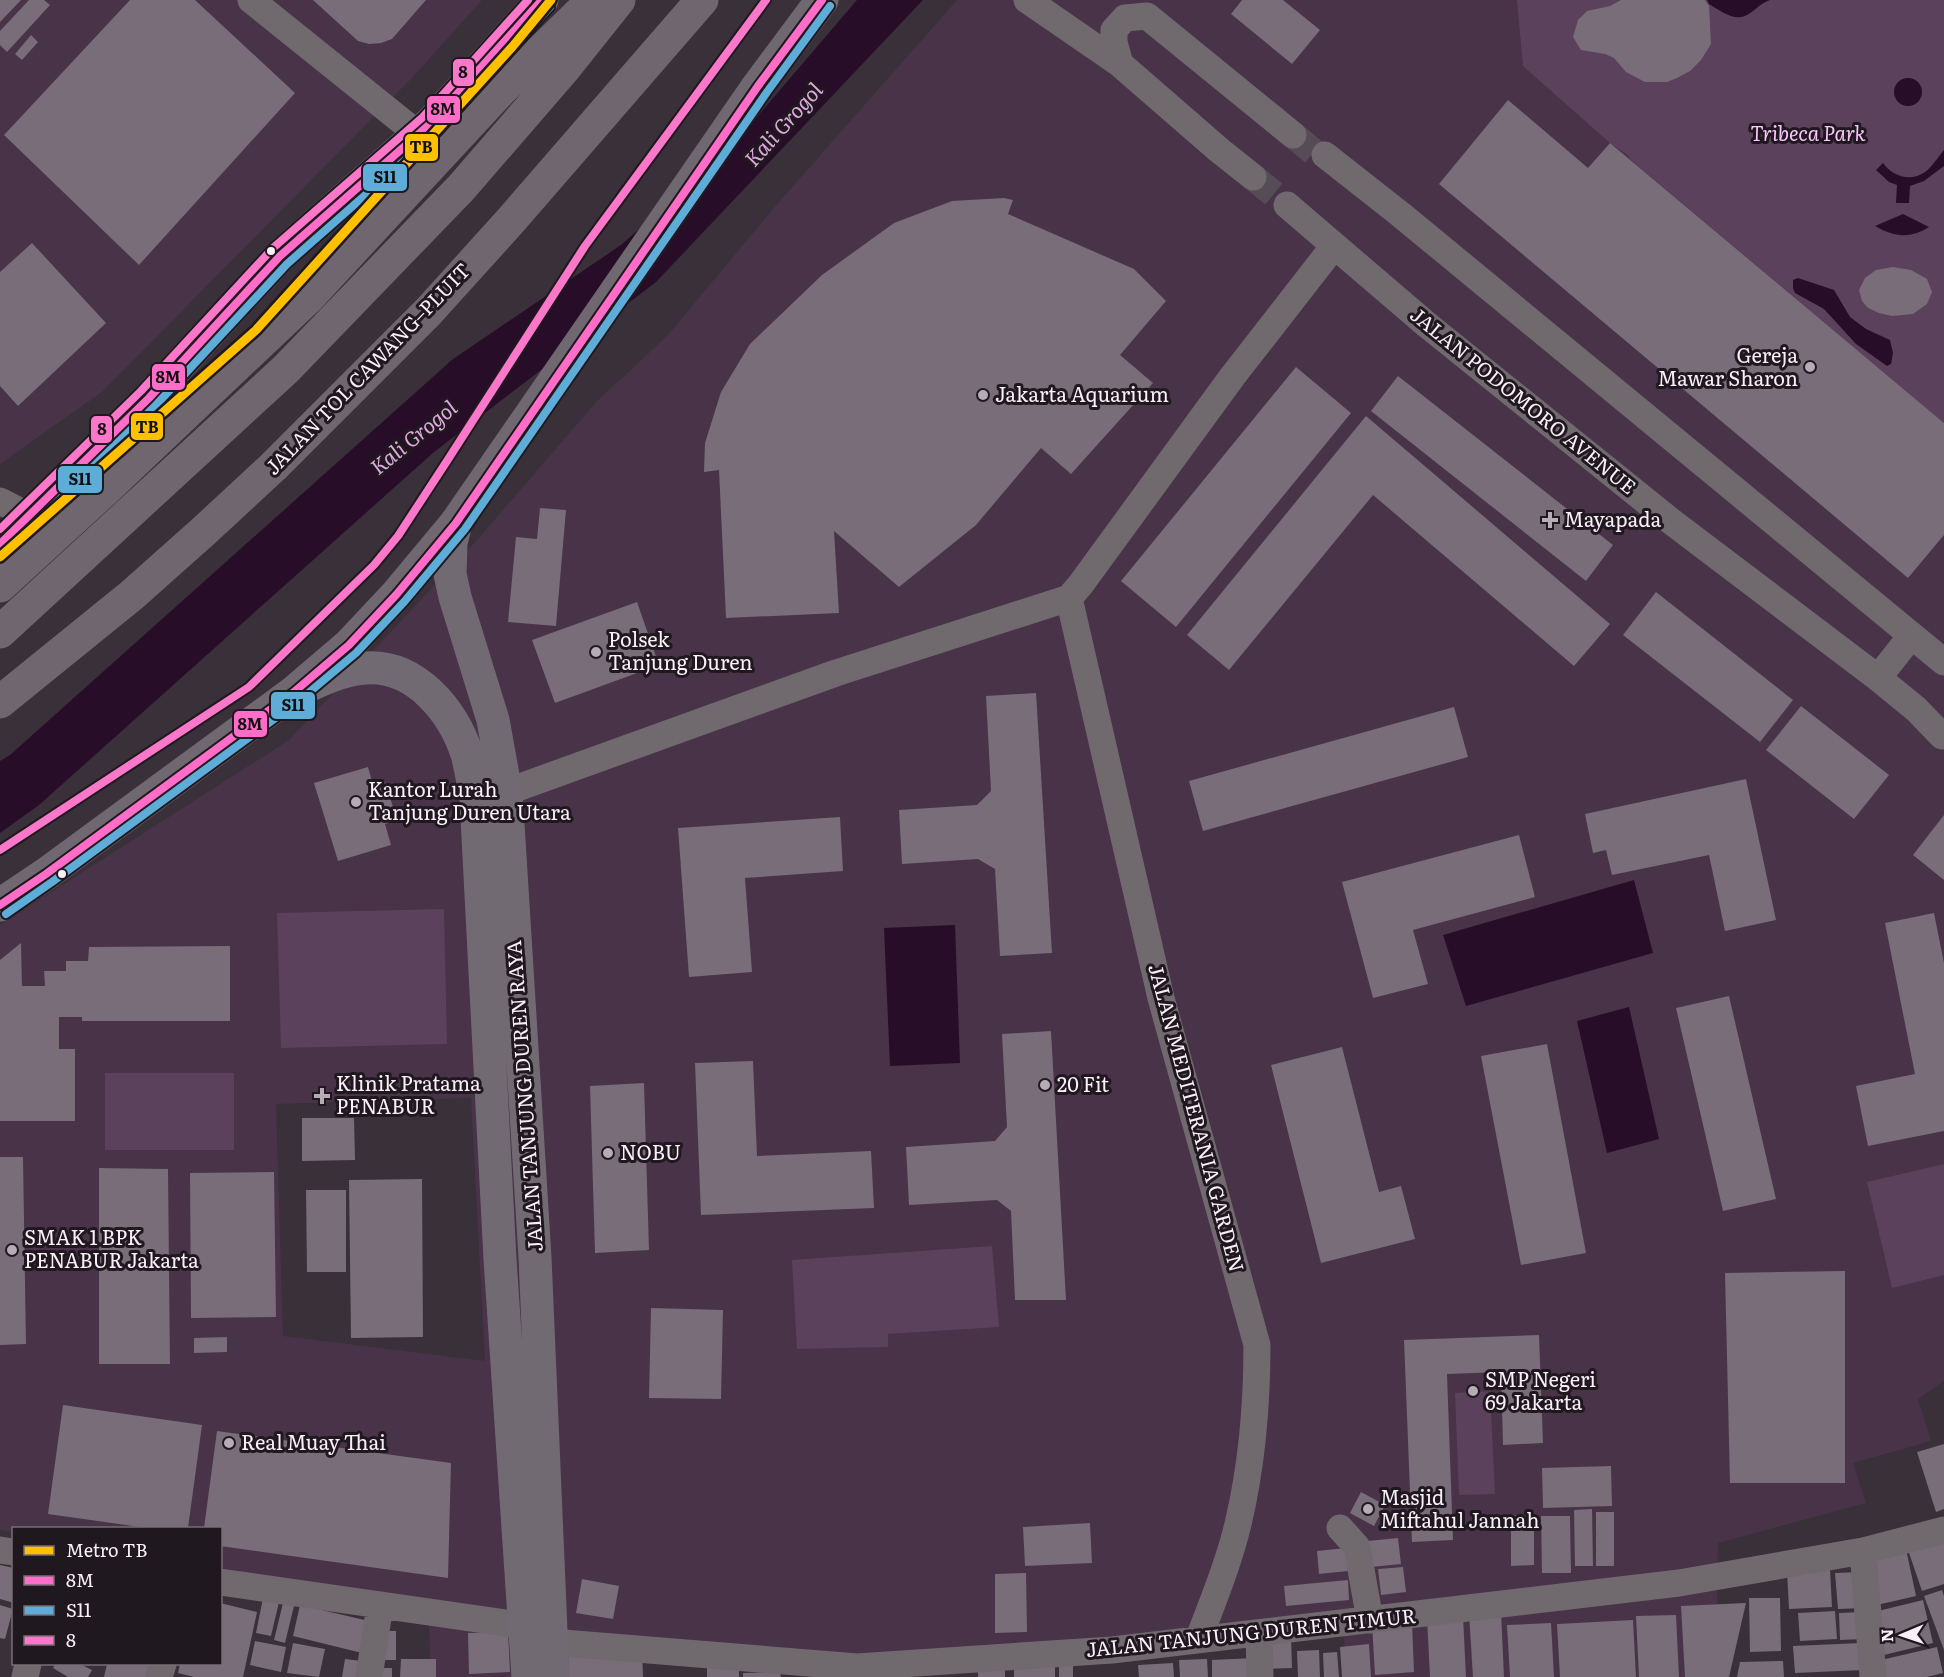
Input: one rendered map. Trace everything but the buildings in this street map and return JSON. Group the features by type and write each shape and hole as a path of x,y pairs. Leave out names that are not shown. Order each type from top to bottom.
{"highway":[{"path":"0,544 148,398 280,256 419,135 542,0"},
{"path":"0,586 309,297 501,90 593,0"},
{"path":"0,632 286,369 461,188 564,69 619,0"},
{"name":"JALAN TOL CAWANG–PLUIT","path":"0,702 132,595 205,530 273,467 429,311 702,0"},
{"path":"0,905 46,874 294,692 350,645 396,595 456,523 758,86 822,0"}],"main road":[{"name":"JALAN TANJUNG DUREN RAYA","path":"456,523 451,543 450,574 493,720 491,796 535,1257 538,1634 528,1677"},
{"name":"JALAN TANJUNG DUREN RAYA","path":"294,692 336,674 355,669 382,668 406,676 441,706 455,725 467,754 491,796"},
{"name":"JALAN TANJUNG DUREN RAYA","path":"538,1634 553,1677"}],"street":[{"path":"251,0 419,135"},
{"path":"1027,0 1120,64 1253,177"},
{"path":"1120,64 1114,42 1114,30 1125,18 1147,16 1295,133 1173,28 1146,0"},
{"path":"1323,157 1400,214 1944,662"},
{"name":"JALAN PODOMORO AVENUE","path":"1287,205 1426,324 1672,522 1943,729"},
{"path":"491,796 836,674 1069,598 1232,377 1334,246"},
{"path":"0,501 29,516"},
{"name":"JALAN MEDITERANIA GARDEN","path":"1069,598 1161,998 1257,1345 1257,1401 1238,1525 1199,1638"},
{"path":"1878,678 1911,636"},
{"path":"1340,1528 1357,1547 1370,1620"},
{"name":"JALAN TANJUNG DUREN TIMUR","path":"222,1582 380,1605 538,1634 857,1667 1112,1650 1679,1583 1863,1551 1944,1530"},
{"path":"1863,1551 1873,1677"},
{"path":"369,1677 380,1605"},
{"path":"1259,1633 1260,1677"}],"shaded area":[{"path":"0,0 482,0 411,79 102,392 0,464"},
{"path":"957,0 1944,0 1944,1381 1918,1399 1931,1441 1853,1463 1866,1503 1718,1543 1716,1677 1347,1677 1342,1618 1025,1663 642,1656 644,1677 431,1677 428,1607 222,1569 222,1527 12,1527 12,1532 0,1530 0,925 289,740 478,539 596,402 667,336 771,211","holes":["471,1098 485,1361 283,1336 276,1104"]}],"green space":[{"name":"Tribeca Park","path":"1517,0 1944,0 1944,423 1629,156 1610,143 1523,66"},
{"path":"444,909 447,1044 281,1048 277,913"},
{"path":"105,1073 234,1073 234,1150 105,1150"},
{"path":"1944,1164 1944,1275 1892,1288 1867,1182"},
{"path":"992,1246 999,1327 888,1334 888,1347 797,1349 792,1260"},
{"path":"1490,1391 1495,1494 1459,1495 1455,1393"}],"water":[{"name":"Kali Grogol","path":"857,0 923,0 656,282 434,452 39,805 0,833 0,761 10,755 453,359 621,245 727,152"},
{"path":"1707,0 1770,0 1745,16 1736,17 1722,12 1709,4"},
{"path":"1908,78 1918,82 1922,92 1918,102 1908,106 1898,102 1894,92 1898,82"},
{"path":"1944,150 1944,166 1924,181 1910,186 1909,203 1896,203 1897,185 1889,182 1876,170 1883,163 1897,175 1914,177 1928,170"},
{"path":"1903,214 1929,227 1909,235 1902,235 1875,226"},
{"path":"1798,278 1834,290 1850,317 1866,329 1890,340 1893,353 1891,364 1887,366 1856,344 1824,309 1795,293 1793,280"},
{"path":"1634,880 1653,953 1466,1006 1443,935"},
{"path":"955,925 960,1063 890,1066 884,928"},
{"path":"1629,1007 1659,1139 1607,1153 1577,1021"}],"tunnel":[{"path":"1293,135 1321,158"},
{"path":"1253,177 1287,205"}],"metro line":[{"name":"TB","path":"0,557 256,330 513,46 551,0"}],"transit line":[{"name":"8","path":"0,529 141,391 273,248 423,117 528,0"},
{"name":"8M","path":"0,544 149,398 280,256 430,124 542,0"},
{"name":"8","path":"0,850 249,687 374,565 398,536 585,246 766,0"},
{"name":"8M","path":"0,905 46,874 294,692 349,645 396,595 456,523 758,86 822,0"},
{"name":"S11","path":"6,914 300,700 356,653 404,602 465,529 767,92 830,6"},
{"name":"S11","path":"7,551 156,405 287,264 438,131 550,7"}],"place":[{"name":"Gereja Mawar Sharon","path":"1810,367"},
{"name":"Jakarta Aquarium","path":"983,395"},
{"name":"Mayapada","path":"1550,520"},
{"name":"Polsek Tanjung Duren","path":"596,652"},
{"name":"Kantor Lurah Tanjung Duren Utara","path":"356,802"},
{"name":"20 Fit","path":"1045,1085"},
{"name":"Klinik Pratama PENABUR","path":"322,1096"},
{"name":"NOBU","path":"608,1153"},
{"name":"SMAK 1 BPK PENABUR Jakarta","path":"12,1250"},
{"name":"SMP Negeri 69 Jakarta","path":"1473,1391"},
{"name":"Real Muay Thai","path":"229,1443"},
{"name":"Masjid Miftahul Jannah","path":"1368,1509"}]}
